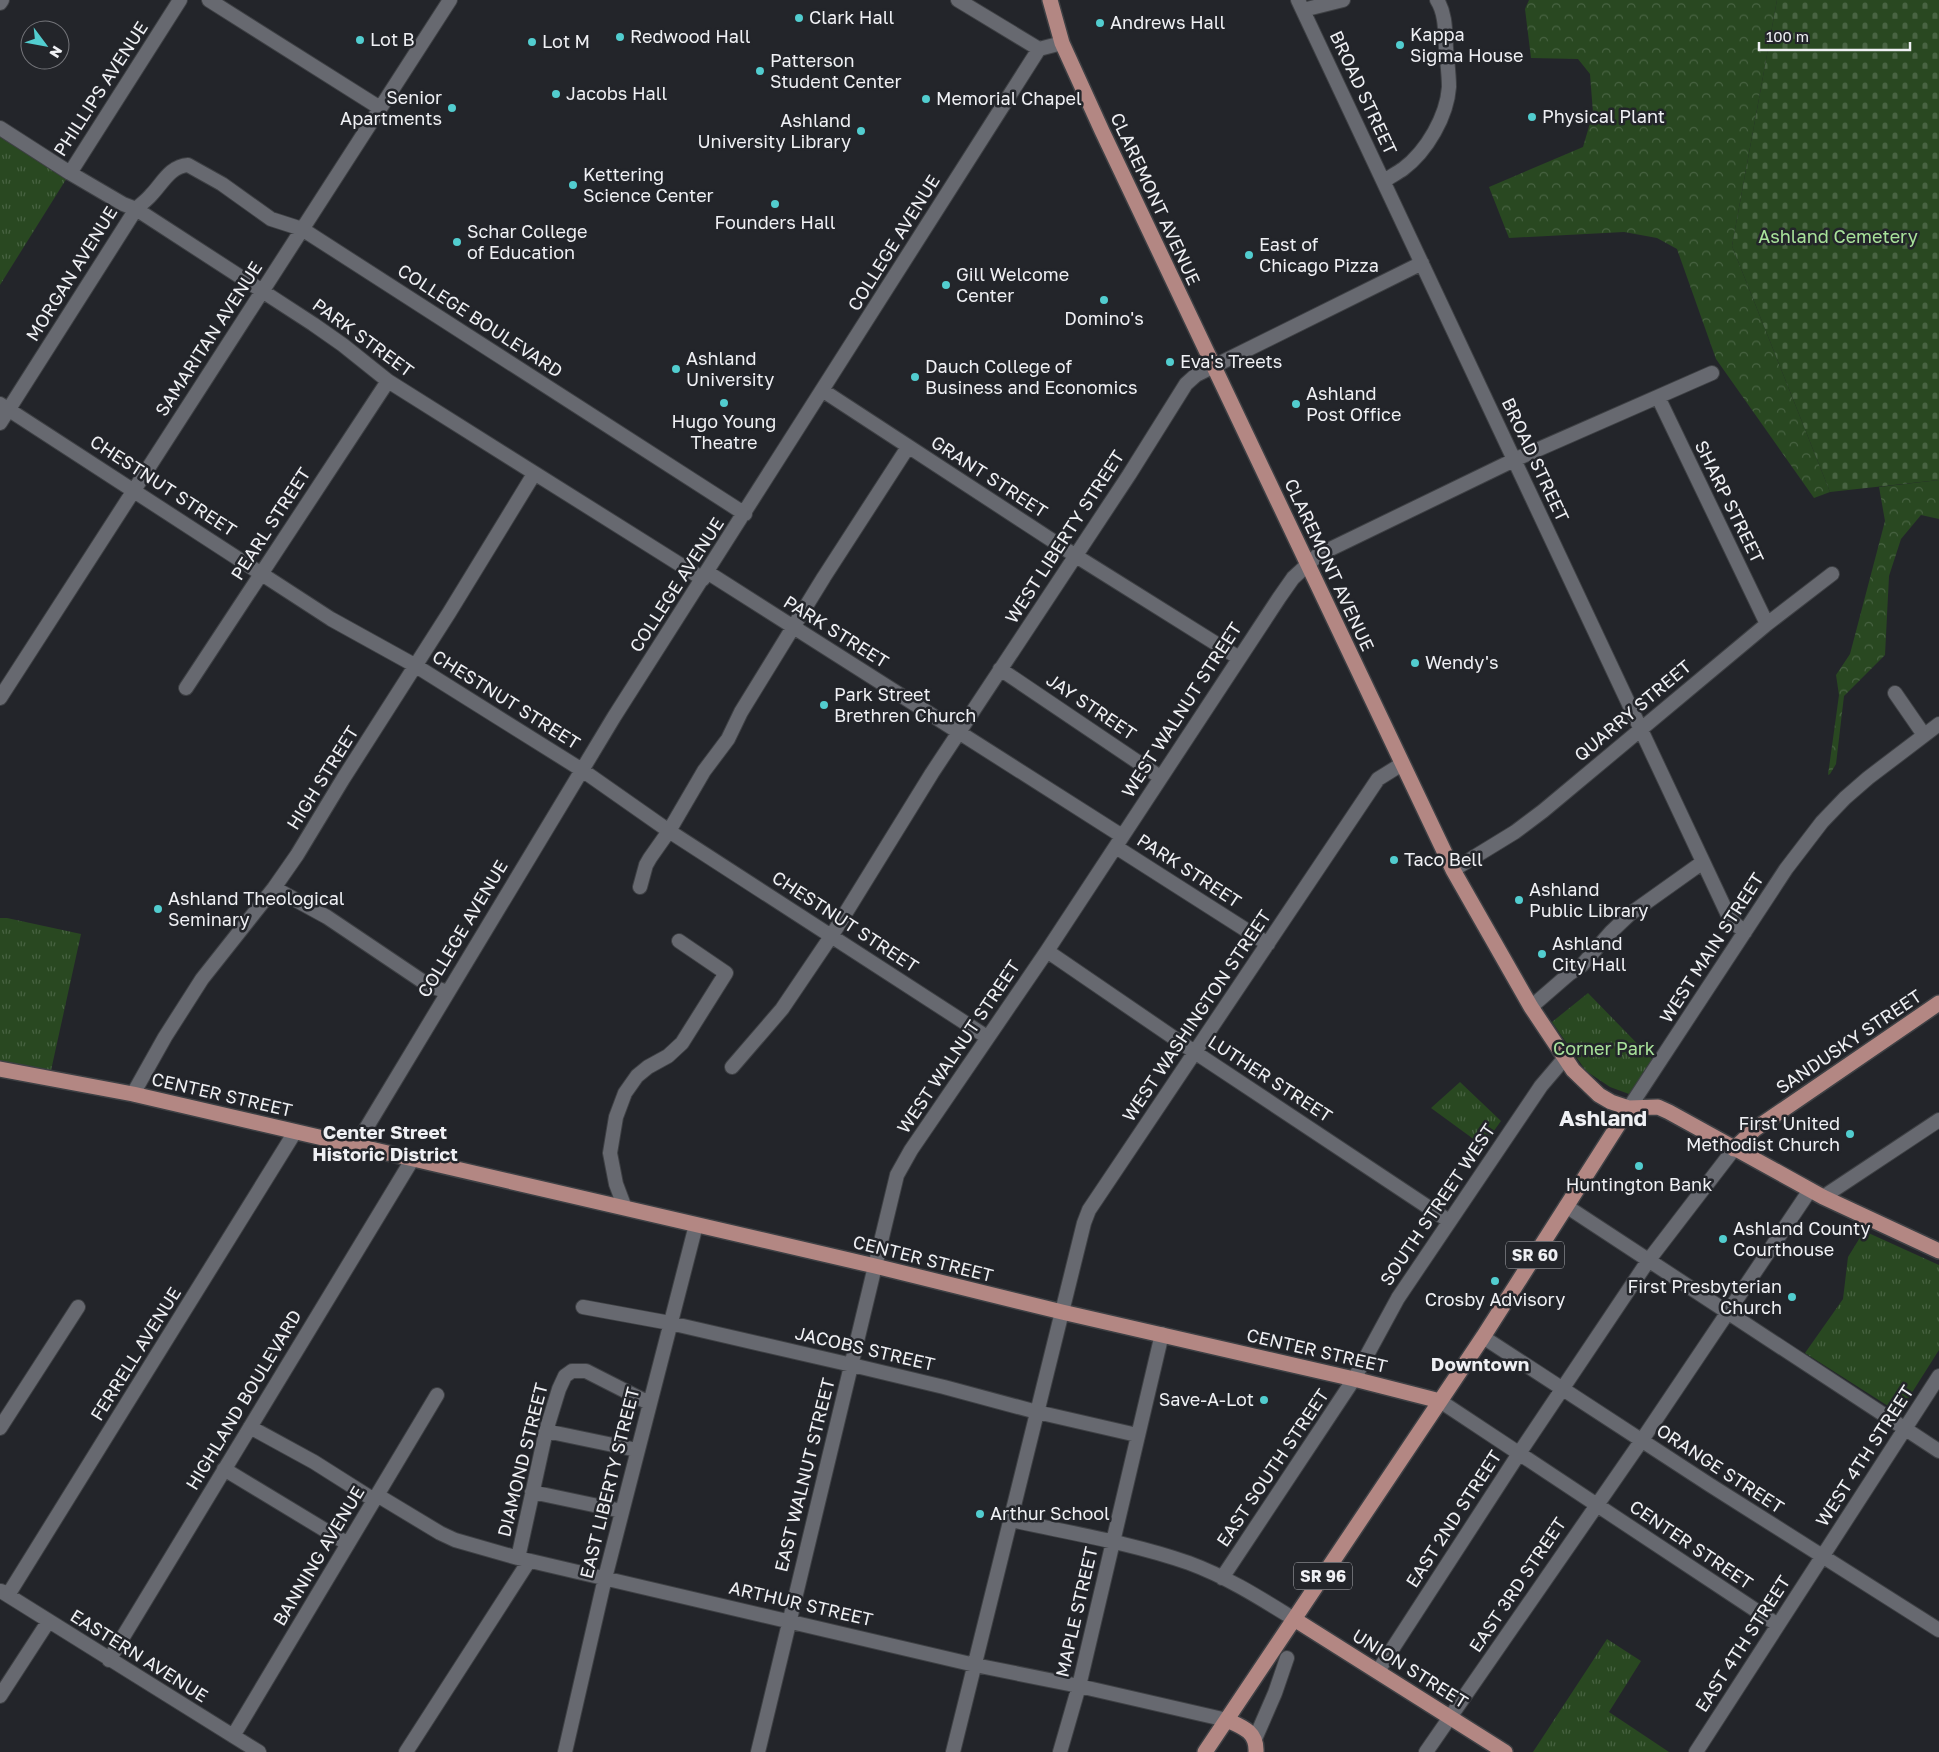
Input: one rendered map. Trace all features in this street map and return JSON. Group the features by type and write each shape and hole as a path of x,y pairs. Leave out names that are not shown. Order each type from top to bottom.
{"main road":[{"name":"CLAREMONT AVENUE","path":"1050,0 1062,43 1453,870 1531,1008 1564,1059 1590,1087 1611,1102 1629,1108"},
{"name":"SANDUSKY STREET","path":"1734,1149 1755,1129 1939,1002"},
{"name":"CENTER STREET","path":"0,1069 133,1094 356,1145 412,1160 875,1266 1440,1401"},
{"path":"1629,1108 1658,1107 1683,1119 1816,1194 1939,1251"},
{"name":"WEST MAIN STREET","path":"1440,1401 1629,1108"},
{"name":"SR 96","path":"1205,1752 1440,1401"},
{"name":"UNION STREET","path":"1294,1619 1505,1752"},
{"path":"1227,1720 1250,1731 1255,1745"}],"street":[{"name":"PHILLIPS AVENUE","path":"70,173 180,0"},
{"path":"209,0 380,108"},
{"name":"SAMARITAN AVENUE","path":"0,698 450,0"},
{"path":"958,0 1038,50 1062,43"},
{"path":"1300,5 1343,0"},
{"path":"1384,181 1404,168 1421,151 1432,136 1444,108 1449,88 1445,31 1441,6 1437,0"},
{"name":"BROAD STREET","path":"1300,5 1703,862 1730,917 1745,932"},
{"name":"COLLEGE AVENUE","path":"356,1145 614,717 745,514 1038,50"},
{"name":"PARK STREET","path":"0,128 70,173 123,204 136,209 336,340 388,381 534,474 794,627 959,732 1268,944"},
{"name":"MORGAN AVENUE","path":"0,423 4,406 136,209 151,196 174,169 181,165 193,167"},
{"name":"COLLEGE BOULEVARD","path":"193,167 222,184 271,219 302,230 745,514"},
{"name":"WEST LIBERTY STREET","path":"732,1067 782,1010 832,935 959,732 1076,556 1186,384 1196,375 1422,263"},
{"name":"WEST WALNUT STREET","path":"875,1266 897,1175 910,1150 1047,951 1293,578 1318,555 1514,460 1712,373"},
{"name":"PEARL STREET","path":"186,688 388,381"},
{"name":"GRANT STREET","path":"822,390 1076,556 1239,658"},
{"name":"SHARP STREET","path":"1658,397 1767,624"},
{"name":"CHESTNUT STREET","path":"4,406 331,619 416,666 582,770 669,830 987,1037"},
{"path":"640,887 646,866 704,771 728,739 741,712 824,577 908,447"},
{"name":"HIGH STREET","path":"133,1094 165,1037 202,979 274,888 297,854 534,474"},
{"name":"QUARRY STREET","path":"1453,870 1515,832 1543,811 1767,624 1832,574"},
{"name":"JAY STREET","path":"1000,669 1160,777"},
{"path":"1895,693 1924,735"},
{"name":"WEST MAIN STREET","path":"1629,1108 1799,851 1834,809 1868,778 1939,724"},
{"name":"WEST WASHINGTON STREET","path":"953,1752 1084,1223 1089,1210 1378,779 1402,764"},
{"path":"1531,1008 1582,965 1630,914 1703,862"},
{"path":"274,888 327,917 428,985 447,992"},
{"path":"625,1208 616,1184 610,1153 616,1117 625,1093 637,1076 648,1067 668,1056 682,1043 726,973 680,941"},
{"name":"LUTHER STREET","path":"1047,951 1196,1053 1449,1221"},
{"name":"SOUTH STREET WEST","path":"1354,1379 1398,1298 1541,1086 1564,1059"},
{"path":"1816,1194 1939,1120"},
{"name":"FERRELL AVENUE","path":"4,1593 296,1132"},
{"name":"EAST 2ND STREET","path":"1378,1671 1520,1452 1648,1261 1734,1149"},
{"name":"HIGHLAND BOULEVARD","path":"109,1660 412,1160"},
{"name":"EAST 3RD STREET","path":"1426,1752 1642,1440 1728,1312 1816,1194"},
{"path":"1566,1206 1939,1451"},
{"name":"EAST LIBERTY STREET","path":"565,1752 605,1578 696,1225"},
{"name":"EAST WALNUT STREET","path":"758,1752 875,1266"},
{"path":"0,1428 78,1307"},
{"name":"JACOBS STREET","path":"583,1307 670,1323 852,1365 1037,1412 1137,1435"},
{"name":"MAPLE STREET","path":"1060,1752 1079,1686 1162,1334"},
{"name":"ORANGE STREET","path":"1483,1337 1939,1630"},
{"name":"DIAMOND STREET","path":"406,1752 524,1559 532,1492 546,1432 559,1389 565,1376 572,1371 578,1370 594,1374 649,1402"},
{"name":"WEST 4TH STREET","path":"1822,1556 1939,1376"},
{"name":"EAST SOUTH STREET","path":"1222,1578 1354,1379"},
{"name":"BANNING AVENUE","path":"233,1736 437,1395"},
{"name":"CENTER STREET","path":"1440,1401 1520,1452 1778,1625"},
{"name":"ARTHUR STREET","path":"250,1427 455,1540 524,1559 975,1665 1079,1686 1227,1720"},
{"path":"546,1432 637,1450"},
{"path":"224,1469 348,1544"},
{"path":"532,1492 622,1511"},
{"path":"1010,1520 1112,1542 1189,1563 1248,1591 1294,1619"},
{"name":"EAST 4TH STREET","path":"1696,1752 1822,1556"},
{"name":"EASTERN AVENUE","path":"4,1593 254,1751"},
{"path":"0,1696 48,1622"},
{"path":"1255,1745 1288,1658"}],"green space":[{"path":"1529,0 1777,0 1732,246 1830,492 1814,498 1716,359 1677,249 1657,238 1624,232 1509,238 1489,187 1583,147 1593,113 1590,74 1578,59 1531,58 1525,9"},
{"name":"Ashland Cemetery","path":"1777,0 1939,0 1939,480 1830,492 1732,246"},
{"path":"0,128 70,173 0,285"},
{"path":"1939,480 1939,519 1921,515 1901,539 1889,576 1885,655 1844,696 1836,764 1828,775 1839,695 1836,675 1850,654 1885,521 1879,487"},
{"path":"0,918 81,934 50,1075 0,1065"},
{"name":"Corner Park","path":"1588,993 1658,1065 1637,1097 1610,1087 1586,1071 1552,1022"},
{"path":"1460,1082 1501,1121 1483,1146 1431,1108"},
{"path":"1864,1231 1939,1265 1939,1350 1899,1413 1805,1353 1843,1299 1848,1257"},
{"path":"1607,1639 1641,1661 1609,1712 1669,1752 1533,1752"}],"place":[{"name":"Clark Hall","path":"799,18"},
{"name":"Andrews Hall","path":"1100,23"},
{"name":"Redwood Hall","path":"620,37"},
{"name":"Lot B","path":"360,40"},
{"name":"Lot M","path":"532,42"},
{"name":"Kappa Sigma House","path":"1400,45"},
{"name":"Patterson Student Center","path":"760,71"},
{"name":"Jacobs Hall","path":"556,94"},
{"name":"Memorial Chapel","path":"926,99"},
{"name":"Senior Apartments","path":"452,108"},
{"name":"Physical Plant","path":"1532,117"},
{"name":"Ashland University Library","path":"861,131"},
{"name":"Kettering Science Center","path":"573,185"},
{"name":"Founders Hall","path":"775,204"},
{"name":"Schar College of Education","path":"457,242"},
{"name":"East of Chicago Pizza","path":"1249,255"},
{"name":"Gill Welcome Center","path":"946,285"},
{"name":"Domino's","path":"1104,300"},
{"name":"Eva's Treets","path":"1170,362"},
{"name":"Ashland University","path":"676,369"},
{"name":"Dauch College of Business and Economics","path":"915,377"},
{"name":"Hugo Young Theatre","path":"724,403"},
{"name":"Ashland Post Office","path":"1296,404"},
{"name":"Wendy's","path":"1415,663"},
{"name":"Park Street Brethren Church","path":"824,705"},
{"name":"Taco Bell","path":"1394,860"},
{"name":"Ashland Public Library","path":"1519,900"},
{"name":"Ashland Theological Seminary","path":"158,909"},
{"name":"Ashland City Hall","path":"1542,954"},
{"name":"First United Methodist Church","path":"1850,1134"},
{"name":"Huntington Bank","path":"1639,1166"},
{"name":"Ashland County Courthouse","path":"1723,1239"},
{"name":"Crosby Advisory","path":"1495,1281"},
{"name":"First Presbyterian Church","path":"1792,1297"},
{"name":"Save-A-Lot","path":"1264,1400"},
{"name":"Arthur School","path":"980,1514"}],"district":[{"name":"Ashland","path":"1603,1118"},
{"name":"Center Street Historic District","path":"385,1143"},
{"name":"Downtown","path":"1480,1364"}]}
